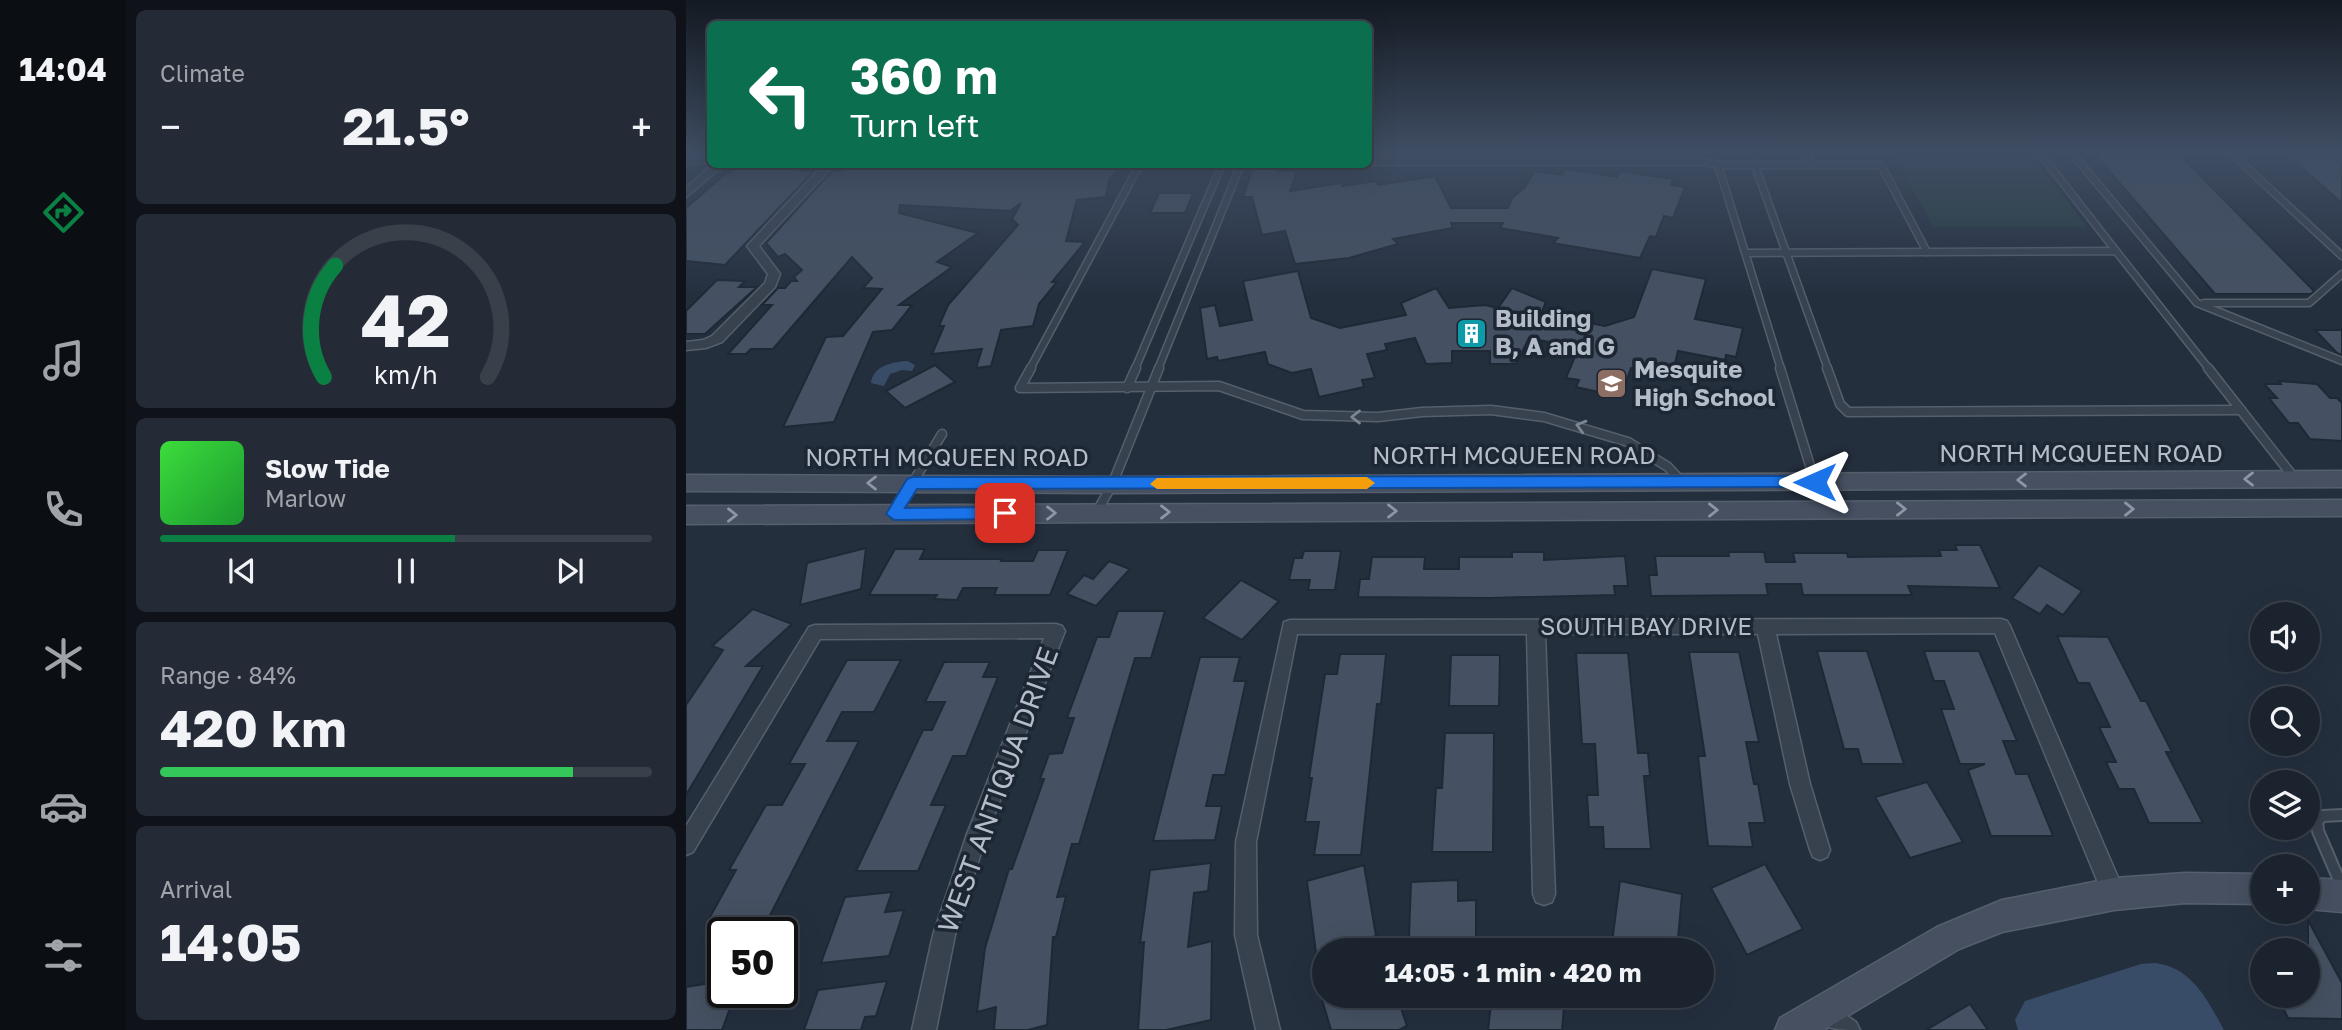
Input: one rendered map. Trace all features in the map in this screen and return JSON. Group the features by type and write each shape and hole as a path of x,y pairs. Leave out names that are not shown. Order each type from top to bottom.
{"main road":[{"name":"NORTH MCQUEEN ROAD","path":"686,483 1112,485 2342,479"},
{"path":"686,515 2342,508"},
{"path":"1791,1030 1825,1021 1948,938 2002,916 2114,894 2185,888 2250,888"},
{"path":"2320,894 2342,896"}],"street":[{"path":"691,346 706,344 725,333 771,284 774,274 753,246 796,200"},
{"path":"1536,626 1544,894"},
{"name":"SOUTH BAY DRIVE","path":"1268,1030 1245,935 1246,842 1290,627 2001,626 2114,894"},
{"path":"1766,628 1800,784 1820,850"},
{"name":"WEST ANTIQUA DRIVE","path":"686,845 815,632 1056,631 977,834 944,935 924,1030"},
{"path":"1825,1021 1848,1030"}],"lane":[{"path":"1121,200 1020,388 1219,386 1303,415 1378,417 1422,412 1491,410 1544,416 1628,442 1668,467 1682,482"},
{"path":"1127,388 1207,200"},
{"path":"1096,513 1112,485 1226,200"},
{"path":"1730,200 1815,482 1833,509"},
{"path":"1767,200 1839,404 1848,412 2241,410"},
{"path":"1900,200 1927,252"},
{"path":"2076,200 2295,479"},
{"path":"2111,200 2197,303 2342,361"},
{"path":"2282,200 2342,256"},
{"path":"1747,253 2116,251"},
{"path":"2197,303 2309,303 2342,274"},
{"path":"894,514 942,433"},
{"path":"2342,815 2323,816 2317,821 2318,831 2342,887"}],"green space":[{"path":"1919,200 2066,200 2087,227 1934,227"}],"water":[{"path":"907,361 915,365 912,371 902,370 890,374 884,386 871,383 879,369"},
{"path":"2141,964 2168,966 2189,978 2205,997 2224,1030 2018,1030 2015,1020 2025,1001"}],"building":[{"path":"695,200 786,200 725,265 686,261 686,208"},
{"path":"805,200 1077,200 1066,241 1085,242 1052,282 1057,282 1039,304 1033,326 1001,330 991,366 976,368 982,349 932,354 944,326 939,326 948,305 1018,225 1012,219 1021,203 1010,211 900,205 899,213 978,233 937,262 952,267 899,305 912,305 892,330 873,332 834,422 783,427 826,337 843,336 882,289 863,288 872,278 852,257 773,349 751,349 746,354 728,354 772,305 762,305 778,288 785,288 791,281 797,281 794,277 802,270 785,254 778,257 766,243"},
{"path":"1156,200 1190,200 1185,213 1150,213"},
{"path":"1253,200 1447,200 1451,208 1508,208 1511,200 1680,200 1673,218 1664,216 1656,237 1650,236 1640,258 1553,243 1558,238 1500,228 1503,223 1451,223 1453,228 1393,239 1398,244 1349,258 1295,264 1285,231 1262,235"},
{"path":"2134,200 2224,200 2314,291 2311,294 2215,294"},
{"name":"Building B, A and G","path":"1652,269 1706,279 1695,319 1743,328 1736,357 1726,355 1725,360 1678,351 1675,363 1650,371 1631,368 1621,397 1576,387 1579,380 1566,378 1576,354 1556,350 1559,344 1529,338 1516,364 1490,364 1490,351 1452,351 1452,363 1426,364 1415,338 1385,344 1387,350 1367,354 1375,378 1362,380 1364,387 1319,397 1311,369 1292,373 1268,364 1265,352 1218,361 1217,357 1207,359 1200,308 1215,305 1220,326 1252,320 1243,281 1298,271 1311,318 1340,328 1406,315 1401,303 1436,288 1449,308 1485,305 1498,308 1512,288 1546,302 1541,314 1605,326 1634,317"},
{"path":"717,280 745,281 739,287 757,287 705,334 686,334 686,311"},
{"path":"2315,330 2342,330 2342,355 2337,353"},
{"path":"935,365 955,382 905,408 886,391"},
{"path":"2279,381 2317,384 2330,398 2337,398 2342,403 2342,441 2310,439 2298,423 2289,423 2269,398 2277,398 2264,384 2281,384"},
{"path":"1955,545 1980,545 2000,588 1908,586 1912,595 1803,595 1801,584 1766,584 1768,595 1651,596 1649,575 1657,575 1655,556 1729,556 1728,552 1764,552 1766,562 1795,562 1793,553 1847,553 1848,557 1941,556 1939,550 1957,550"},
{"path":"866,548 861,589 800,605 807,563"},
{"path":"895,549 925,549 920,559 1002,559 1001,561 1033,561 1038,550 1068,550 1050,595 994,595 997,588 963,588 957,600 934,599 937,595 869,595"},
{"path":"1304,551 1341,551 1335,590 1308,590 1310,580 1289,580 1294,558 1302,558"},
{"path":"1512,552 1544,552 1544,560 1625,556 1628,586 1614,586 1615,595 1358,597 1360,579 1369,579 1372,557 1425,557 1424,569 1459,569 1459,557 1512,557"},
{"path":"1109,561 1130,569 1096,606 1067,594 1084,575 1093,579"},
{"path":"2039,565 2082,591 2063,615 2047,605 2040,614 2012,598"},
{"path":"1241,580 1279,601 1242,640 1203,618"},
{"path":"753,609 792,624 746,666 763,666 686,795 686,705 723,650 712,646"},
{"path":"1118,611 1165,611 1151,658 1135,658 1079,844 1072,844 1057,897 1066,896 1056,937 1053,937 1047,1025 1028,1030 994,1030 996,1007 977,1012 985,948 1009,869 1012,869 1044,779 1040,779 1049,754 1062,753 1074,718 1067,718 1097,637 1109,637"},
{"path":"2057,636 2108,637 2141,701 2146,701 2172,752 2166,752 2203,823 2149,823 2134,789 2119,789 2106,762 2116,762 2099,727 2110,727 2089,683 2078,683"},
{"path":"1817,651 1867,651 1904,764 1862,764 1858,749 1844,749"},
{"path":"1924,651 1979,651 2017,741 2003,741 2016,774 2028,774 2053,836 1991,836 1968,770 1985,764 1960,764 1941,709 1954,709 1944,681 1934,681"},
{"path":"1689,652 1739,652 1759,742 1746,742 1765,823 1749,823 1753,847 1708,846 1698,756 1705,756"},
{"path":"1576,653 1628,653 1638,753 1648,753 1650,776 1644,776 1651,849 1604,849 1603,827 1589,827 1587,795 1598,795 1595,744 1582,744"},
{"path":"1340,654 1386,654 1381,704 1377,704 1361,855 1314,855 1319,822 1305,822 1312,778 1309,778 1325,674 1337,674"},
{"path":"1451,655 1500,655 1499,706 1449,706"},
{"path":"1200,657 1240,657 1234,681 1246,681 1225,775 1213,775 1206,806 1222,806 1215,840 1153,841"},
{"path":"847,660 901,660 874,712 842,712 827,741 859,741 769,917 710,917 736,870 729,870 766,805 782,805 805,764 789,764"},
{"path":"944,662 990,662 983,677 998,677 966,756 953,756 931,805 946,805 918,871 856,871 923,730 932,730 945,702 925,702"},
{"path":"1445,733 1494,733 1493,852 1432,852 1436,788 1442,788"},
{"path":"1927,782 1963,842 1910,858 1875,797"},
{"path":"1211,863 1208,891 1194,893 1188,947 1212,941 1211,1020 1166,1030 1138,1030 1144,942 1140,943 1150,870"},
{"path":"1765,864 1803,929 1747,955 1711,888"},
{"path":"1364,865 1376,936 1314,938 1307,881"},
{"path":"1458,880 1458,901 1476,900 1476,938 1410,938 1411,882"},
{"path":"1620,881 1682,894 1678,938 1613,938"},
{"path":"892,892 885,912 904,910 889,956 821,963 845,897"},
{"path":"2308,924 2310,924 2318,938 2308,938"},
{"path":"2320,942 2342,983 2342,1019 2288,1018 2283,1008 2320,1008"},
{"path":"887,981 876,1016 865,1017 861,1030 804,1030 818,990"},
{"path":"707,984 707,1008 730,1008 722,1030 686,1030 686,987"},
{"path":"1970,1004 1988,1030 1926,1030"},
{"path":"1325,1008 1401,1008 1407,1026 1399,1030 1331,1030"},
{"path":"1491,1008 1564,1008 1562,1030 1488,1030"}],"slow traffic":[{"path":"1157,484 1367,483"}],"place":[{"name":"Building B, A and G","path":"1472,333"},
{"name":"Mesquite High School","path":"1611,384"}],"route":[{"path":"1005,513 894,514 912,483 1112,485 1815,482"}]}
